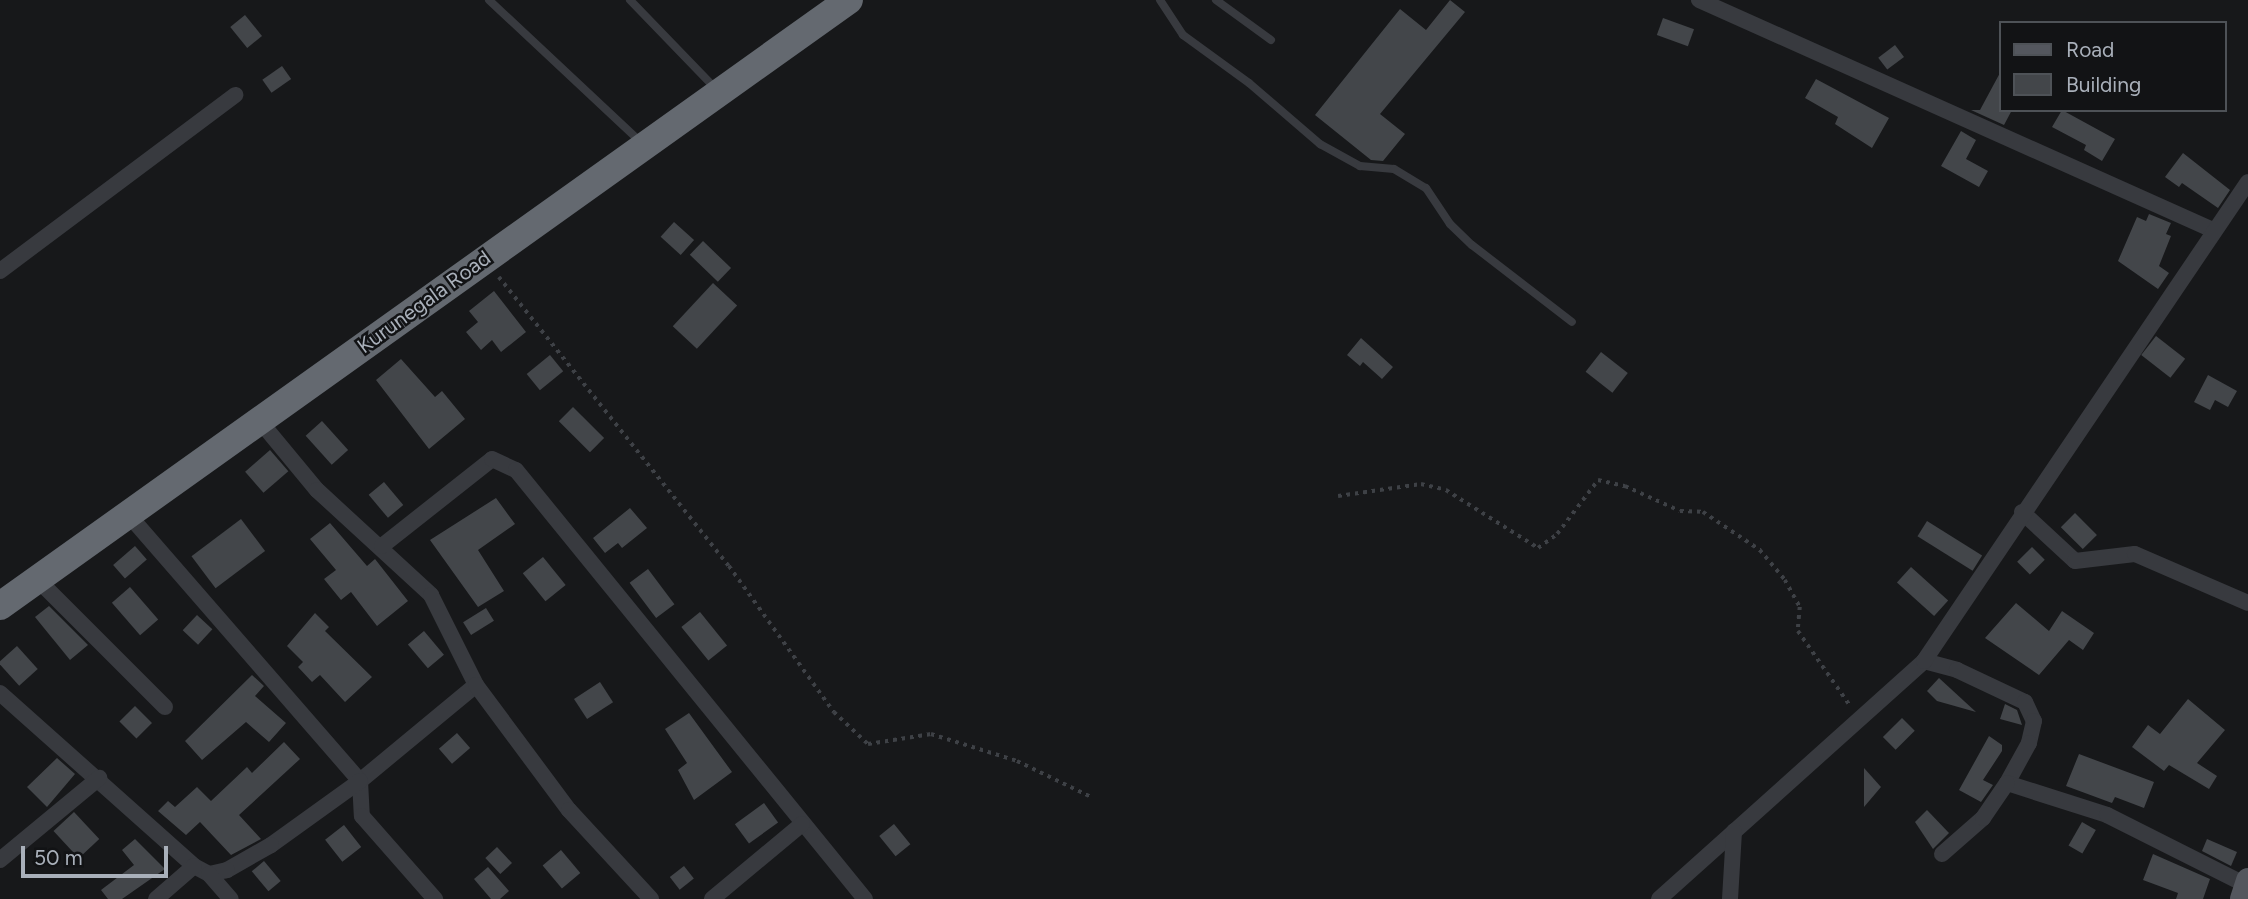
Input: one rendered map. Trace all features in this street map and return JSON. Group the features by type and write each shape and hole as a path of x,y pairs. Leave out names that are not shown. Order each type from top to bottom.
{"highway":[{"name":"Kurunegala Road","path":"0,606 484,258 719,93 835,4"}],"street":[{"path":"1699,0 2213,230"},
{"path":"0,271 235,95"},
{"path":"1659,899 1924,661 2022,512 2248,182"},
{"path":"260,420 317,490 382,546 431,595 476,685 569,810 651,899"},
{"path":"382,546 492,459 516,470 865,899"},
{"path":"2022,512 2075,561 2136,554 2248,603"},
{"path":"127,513 360,781 362,816 435,899"},
{"path":"37,579 165,707"},
{"path":"1924,661 1968,674 2025,702 2034,721 2029,743 2007,783 1983,818 1942,854"},
{"path":"209,874 227,870 271,845 360,781 476,685"},
{"path":"0,693 99,778 194,866 209,874 231,899"},
{"path":"0,860 99,778"},
{"path":"2007,783 2107,815 2245,888"},
{"path":"712,899 802,824"},
{"path":"1730,899 1734,831"},
{"path":"156,899 194,866"}],"lane":[{"path":"489,0 645,146"},
{"path":"630,0 719,93"},
{"path":"1160,0 1183,35 1249,83 1320,144 1360,166 1394,169 1426,188 1450,224 1472,245 1572,322"},
{"path":"1216,0 1271,40"}],"path":[{"path":"484,258 729,566 835,712 868,744 931,734 1017,761 1091,797"},
{"path":"1338,496 1421,484 1446,489 1538,548 1557,534 1598,480 1625,486 1680,511 1703,512 1760,550 1785,580 1800,607 1798,631 1850,703 1846,730"}],"building":[{"path":"1450,0 1465,12 1380,114 1405,134 1383,161 1371,160 1315,115 1400,9 1426,30"},
{"path":"245,15 262,36 247,48 230,27"},
{"path":"1663,18 1694,29 1688,46 1657,35"},
{"path":"1895,45 1904,57 1887,70 1878,58"},
{"path":"282,66 291,79 272,93 262,80"},
{"path":"2000,73 2000,112 2011,112 2004,125 1971,110 1980,110"},
{"path":"1816,79 1889,118 1872,148 1835,124 1838,117 1805,98"},
{"path":"2061,112 2066,112 2115,139 2102,161 2084,150 2086,145 2052,127"},
{"path":"1961,131 1976,140 1966,159 1988,171 1979,187 1941,166"},
{"path":"2183,153 2230,190 2218,208 2182,183 2179,187 2165,177"},
{"path":"2149,214 2171,223 2166,234 2171,236 2159,266 2169,273 2158,289 2118,261 2137,217 2146,221"},
{"path":"674,222 694,240 681,255 661,237"},
{"path":"703,241 731,268 718,282 690,255"},
{"path":"713,283 737,306 697,349 673,326"},
{"path":"494,291 526,332 501,352 492,340 481,350 466,332 478,322 469,311"},
{"path":"2156,336 2185,359 2170,378 2141,355"},
{"path":"1361,338 1393,367 1382,379 1363,362 1360,366 1347,355"},
{"path":"1601,352 1628,373 1612,393 1586,372"},
{"path":"550,355 563,371 540,390 527,374"},
{"path":"401,359 435,397 442,391 465,419 429,449 376,380"},
{"path":"2208,375 2237,391 2228,407 2215,400 2210,410 2194,402"},
{"path":"573,407 604,438 590,452 559,421"},
{"path":"322,421 348,450 332,465 306,436"},
{"path":"270,450 288,471 263,493 245,472"},
{"path":"384,482 403,505 388,518 369,495"},
{"path":"496,498 515,524 478,550 504,591 478,607 430,540"},
{"path":"630,508 647,528 622,548 618,543 605,553 593,538"},
{"path":"2075,513 2097,535 2083,549 2061,527"},
{"path":"241,519 265,551 216,588 191,556"},
{"path":"1927,521 1982,555 1973,571 1917,536"},
{"path":"330,523 367,566 375,559 408,601 377,626 351,592 341,600 324,579 336,570 310,539"},
{"path":"135,546 147,560 125,579 113,565"},
{"path":"2032,547 2045,560 2030,575 2017,562"},
{"path":"543,557 566,585 545,601 523,573"},
{"path":"1911,567 1948,600 1934,616 1897,583"},
{"path":"648,569 674,604 656,618 630,583"},
{"path":"130,587 158,619 140,635 112,603"},
{"path":"2016,603 2049,631 2062,611 2094,633 2083,650 2069,640 2039,675 1985,638"},
{"path":"49,606 88,645 70,660 35,617"},
{"path":"486,608 494,621 471,635 463,622"},
{"path":"700,612 727,645 708,661 681,627"},
{"path":"315,613 329,627 325,631 372,677 345,702 320,675 312,682 298,667 303,662 287,646"},
{"path":"197,615 212,629 198,645 183,630"},
{"path":"424,631 444,655 428,668 408,644"},
{"path":"17,646 38,669 19,686 0,664 0,661"},
{"path":"252,675 264,686 255,696 286,723 269,742 246,722 202,760 185,741"},
{"path":"1939,678 1976,712 1937,701 1927,691"},
{"path":"600,682 613,702 587,719 574,699"},
{"path":"2188,699 2225,730 2197,763 2217,776 2209,789 2169,765 2164,771 2132,747 2148,725 2160,734"},
{"path":"2005,704 2017,710 2022,725 2000,719"},
{"path":"135,706 152,723 136,739 119,722"},
{"path":"689,713 732,772 694,800 678,770 687,763 665,729"},
{"path":"1902,718 1915,731 1896,750 1883,737"},
{"path":"457,733 470,748 452,764 439,749"},
{"path":"1989,736 2002,745 2002,751 1983,780 1993,785 1981,802 1959,790"},
{"path":"284,742 300,759 239,815 261,839 231,855 200,822 186,835 158,811 168,801 175,807 197,787 211,801 247,767 252,773"},
{"path":"2079,754 2154,782 2144,808 2115,797 2112,803 2066,786"},
{"path":"57,758 75,774 47,807 27,787"},
{"path":"1864,768 1881,787 1864,807"},
{"path":"764,803 778,822 749,844 735,824"},
{"path":"1927,810 1949,833 1933,849 1915,822"},
{"path":"74,812 99,839 79,858 54,831"},
{"path":"2082,822 2096,830 2082,853 2068,845"},
{"path":"894,824 910,844 896,856 879,836"},
{"path":"344,825 361,847 342,862 325,840"},
{"path":"135,839 165,869 122,899 108,899 101,890 134,865 122,850"},
{"path":"2207,839 2237,852 2231,866 2202,851"},
{"path":"497,847 512,863 500,874 485,858"},
{"path":"561,850 580,873 562,888 543,865"},
{"path":"2153,854 2210,879 2203,899 2176,899 2178,893 2143,880"},
{"path":"264,861 281,881 268,891 252,871"},
{"path":"684,866 694,879 680,890 670,877"},
{"path":"488,867 509,891 500,899 491,899 474,879"}]}
